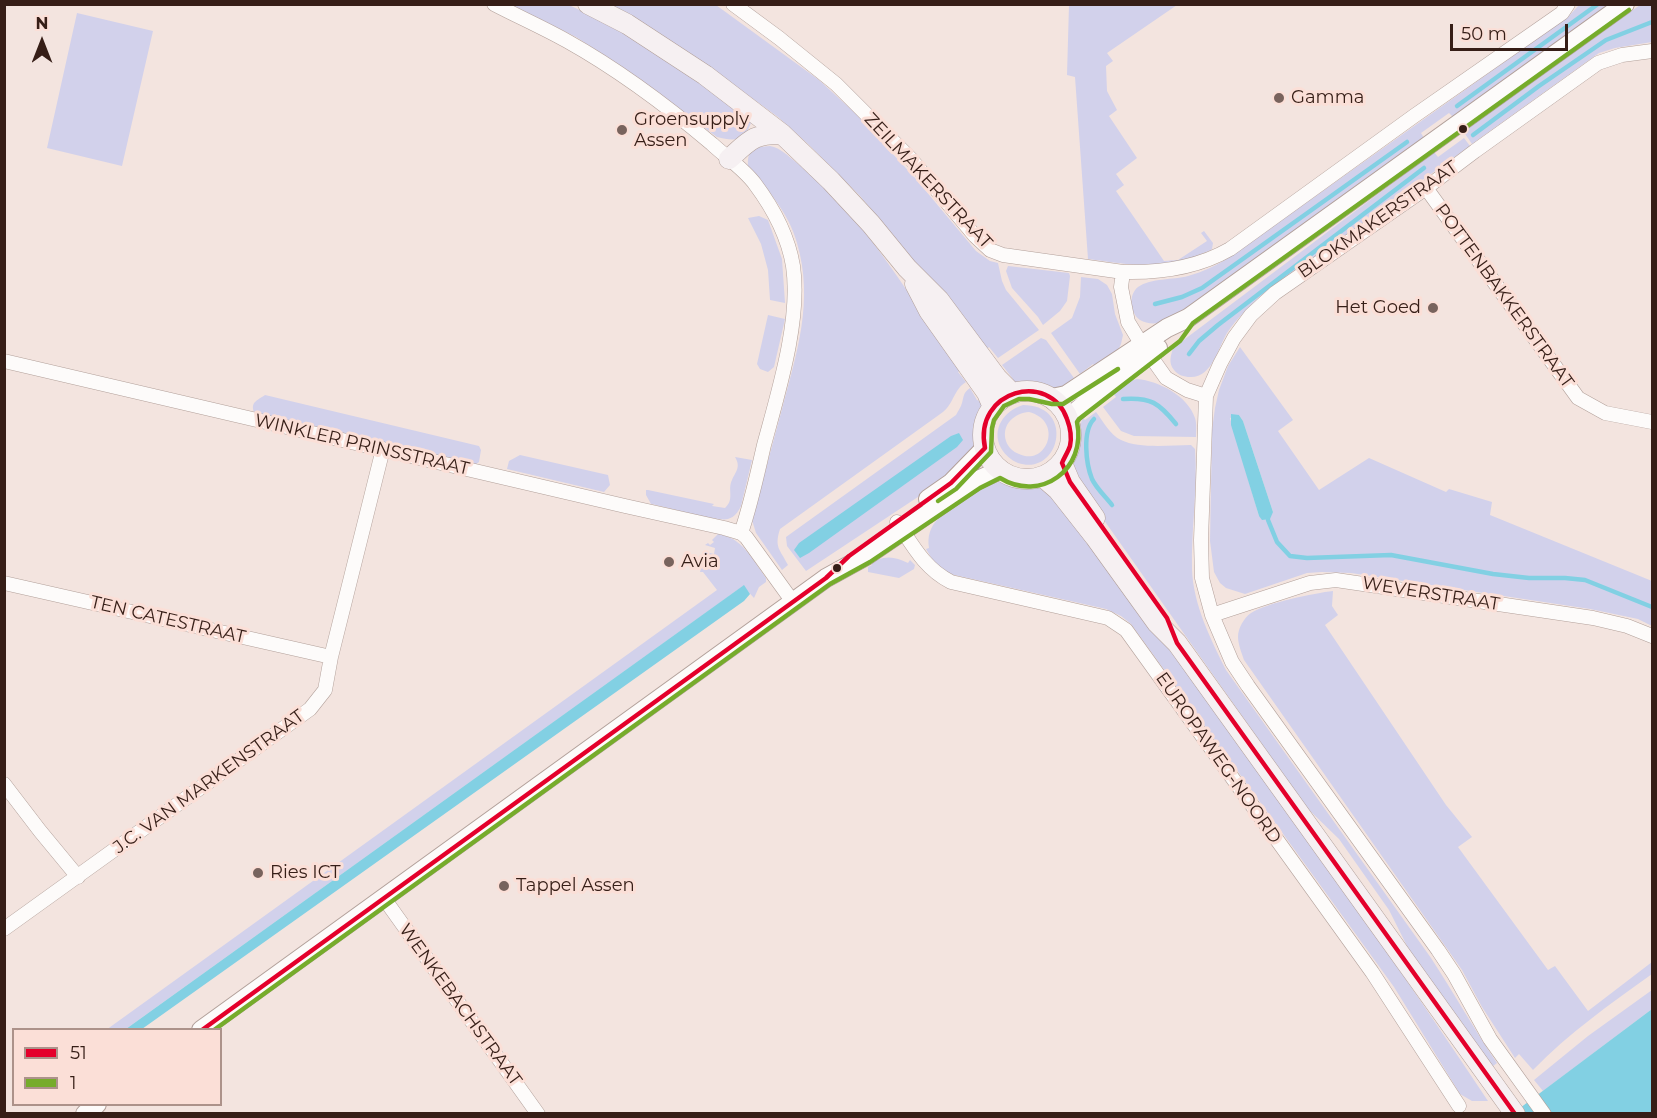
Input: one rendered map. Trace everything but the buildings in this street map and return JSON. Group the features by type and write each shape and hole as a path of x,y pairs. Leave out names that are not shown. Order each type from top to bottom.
{"main road":[{"path":"588,4 627,24 705,75 783,134 847,198 907,268 939,300 997,378 1012,393"},
{"path":"729,159 758,136 783,134"},
{"path":"907,268 929,311 983,386 993,407"},
{"path":"1033,391 1052,398 1060,405 1071,428 1071,443 1062,463 1043,477 1032,479 1010,476 1000,470 988,457 983,441 983,427 988,413 1012,393 1033,391"},
{"name":"EUROPAWEG-NOORD","path":"1062,463 1070,482 1167,618 1177,643"},
{"name":"EUROPAWEG-NOORD","path":"1043,477 1058,490 1157,623 1177,643 1515,1113"}],"street":[{"path":"494,4 568,42 607,66 682,120 754,183 781,225 793,265 792,326 749,509 741,533 750,541 793,602"},
{"name":"ZEILMAKERSTRAAT","path":"733,4 788,45 844,92 905,152 969,230 990,250 1003,255 1123,272 1157,272 1188,266 1208,261 1230,249 1562,13 1568,4"},
{"path":"1052,398 1066,395 1175,335 1188,318 1625,4"},
{"name":"BLOKMAKERSTRAAT","path":"1206,396 1234,338 1251,315 1275,293 1426,188 1598,63 1622,55 1653,51"},
{"name":"POTTENBAKKERSTRAAT","path":"1426,188 1578,398 1605,413 1653,422"},
{"path":"1123,272 1121,287 1128,322 1145,350 1166,378 1187,390 1206,396 1201,540 1202,578 1212,615 1232,662 1438,950 1490,1039 1544,1113"},
{"path":"1069,421 1080,407 1145,350"},
{"name":"WINKLER PRINSSTRAAT","path":"4,361 741,533"},
{"path":"900,526 951,483 985,448"},
{"name":"J.C. VAN MARKENSTRAAT","path":"4,929 310,709 325,690 331,657 383,449"},
{"path":"202,1028 826,578 849,556 976,481 1000,470"},
{"name":"EUROPAWEG-NOORD","path":"900,526 927,565 939,576 951,582 1108,618 1126,630 1372,972 1458,1106"},
{"name":"WEVERSTRAAT","path":"1212,615 1310,583 1336,580 1593,618 1627,626 1653,636"},
{"name":"TEN CATESTRAAT","path":"4,583 331,657"},
{"path":"4,784 78,877"},
{"name":"WENKEBACHSTRAAT","path":"383,897 538,1113"}],"shaded area":[{"path":"511,5 569,5 603,21 668,59 752,120 749,127 739,138 717,137 628,71 576,37"},
{"path":"609,5 716,5 819,80 855,113 915,178 976,251 990,261 998,263 1006,290 1039,330 998,358 989,347 984,352 860,196 808,144 778,117 698,59"},
{"path":"1069,5 1177,5 1107,53 1113,61 1106,66 1107,91 1117,110 1109,116 1137,158 1116,174 1124,185 1116,191 1164,261 1178,260 1207,241 1201,233 1204,231 1213,243 1211,250 1179,262 1157,265 1134,265 1088,259 1075,77 1067,75"},
{"path":"1579,5 1611,5 1453,117 1449,113 1421,133 1424,138 1175,316 1153,323 1140,320 1134,313 1132,299 1138,287 1149,282 1194,274 1230,257 1569,16"},
{"path":"1640,5 1652,5 1652,42 1599,53 1472,144 1463,131"},
{"path":"77,13 153,31 122,166 47,148"},
{"path":"1464,138 1470,146 1263,294 1227,333 1213,361 1204,373 1188,377 1174,370 1171,362 1173,348 1434,152 1438,157"},
{"path":"770,146 784,153 817,180 852,217 884,257 964,369 958,372 966,382 959,388 943,412 780,529 778,545 788,565 782,570 756,533 752,520 798,347 804,306 804,285 797,243 789,222 777,202 748,166 749,155 753,150"},
{"path":"759,216 768,220 782,259 785,303 770,300 768,270 761,244 748,218"},
{"path":"1008,266 1069,273 1067,301 1060,311 1043,325 1012,288 1006,271"},
{"path":"1081,277 1098,279 1107,285 1112,294 1115,314 1123,335 1117,352 1097,370 1093,364 1080,374 1051,333 1072,318 1080,297"},
{"path":"768,315 785,319 774,367 768,372 760,369 757,364"},
{"path":"1041,338 1046,340 1074,378 1060,388 1051,391 1011,381 1013,379 1002,365"},
{"path":"1240,347 1293,420 1278,431 1319,490 1369,458 1446,492 1449,489 1492,502 1490,515 1652,581 1652,626 1638,619 1590,609 1351,573 1307,573 1245,594 1226,588 1214,572 1210,541 1212,430 1219,390 1228,366","holes":["1239,415 1273,512 1259,516 1230,418"]},
{"path":"1137,379 1163,386 1186,403 1195,418 1196,437 1134,436 1121,431 1103,407 1116,397 1112,392"},
{"path":"970,388 977,400 982,402 973,452 930,489 806,571 787,546 786,537 956,415 965,393"},
{"path":"265,395 479,446 481,450 479,462 475,465 254,412 254,404"},
{"path":"1023,405 1040,408 1050,416 1056,427 1056,439 1052,451 1044,460 1032,465 1018,463 1011,459 1003,451 998,441 1001,422 1016,408","holes":["1029,412 1040,417 1049,433 1044,449 1029,456 1013,451 1005,435 1010,420"]},
{"path":"1096,412 1113,435 1128,443 1155,446 1191,445 1195,449 1193,582 1199,608 1214,646 1226,670 1431,958 1497,1063 1492,1067 1411,954 1389,910 1339,839 1307,808 1082,489 1074,469 1078,430 1083,418 1085,420"},
{"path":"520,455 608,475 610,485 604,492 507,469 509,461"},
{"path":"735,457 752,460 741,506 736,514 728,519 691,514 651,504 646,495 646,490 648,490 725,508 730,501 731,484 738,464"},
{"path":"999,482 1039,488 1054,496 1276,795 1488,1101 1472,1101 1460,1094 1394,987 1131,624 1106,609 950,574 935,564 926,549 929,548 931,529 938,519 935,516 987,484"},
{"path":"718,534 726,536 740,544 751,557 766,578 766,582 759,587 754,598 743,586 127,1028 109,1028 717,590 703,572 700,572 705,552 714,554 715,548 705,545 708,543 710,545 714,542 712,540"},
{"path":"875,557 877,560 893,558 908,563 910,560 915,565 914,569 899,578 868,572 868,567 872,565 870,560"},
{"path":"1333,591 1332,606 1338,615 1325,625 1446,805 1472,837 1458,847 1548,970 1555,966 1588,1011 1652,962 1652,974 1575,1031 1533,1070 1519,1054 1515,1058 1482,1007 1462,970 1244,660 1238,634 1242,624 1251,613 1279,602"},
{"path":"1652,990 1652,1009 1543,1091 1534,1080 1588,1036"}],"water":[{"path":"1231,414 1239,415 1243,421 1273,512 1270,519 1262,520 1259,516 1231,425"},
{"path":"959,433 963,440 957,447 809,553 800,558 794,550 799,543 951,436"},
{"path":"744,585 750,594 744,601 143,1028 127,1028"},
{"path":"1652,1009 1652,1111 1649,1114 1512,1114"}],"waterway":[{"path":"1457,106 1598,4"},
{"path":"1473,135 1606,40 1652,22"},
{"path":"1155,304 1182,297 1202,288 1407,142"},
{"path":"1189,354 1199,341 1218,325 1424,168"},
{"path":"1123,399 1148,400 1159,406 1176,424"},
{"path":"1094,419 1088,431 1086,448 1088,465 1094,482 1112,505"},
{"path":"1268,520 1277,542 1290,556 1307,558 1391,555 1493,574 1585,580 1652,607"}],"transit line":[{"name":"1","path":"217,1028 830,584 870,562 980,488 1000,478 1015,485 1031,486 1045,484 1058,477 1068,467 1075,454 1079,419 1180,341 1193,323 1629,10"},
{"name":"1","path":"938,501 956,489 991,452 994,420 1004,406 1019,399 1063,404 1118,369"},
{"name":"51","path":"205,1028 826,578 849,556 951,483 985,448 984,428 990,412 1001,400 1015,393 1030,391 1045,395 1058,404 1067,419 1071,443 1062,463 1070,482 1167,618 1177,643 1515,1114"}],"place":[{"name":"Gamma","path":"1279,98"},
{"name":"Groensupply Assen","path":"622,130"},
{"name":"Het Goed","path":"1433,308"},
{"name":"Avia","path":"669,562"},
{"name":"Ries ICT","path":"258,873"},
{"name":"Tappel Assen","path":"504,886"}]}
